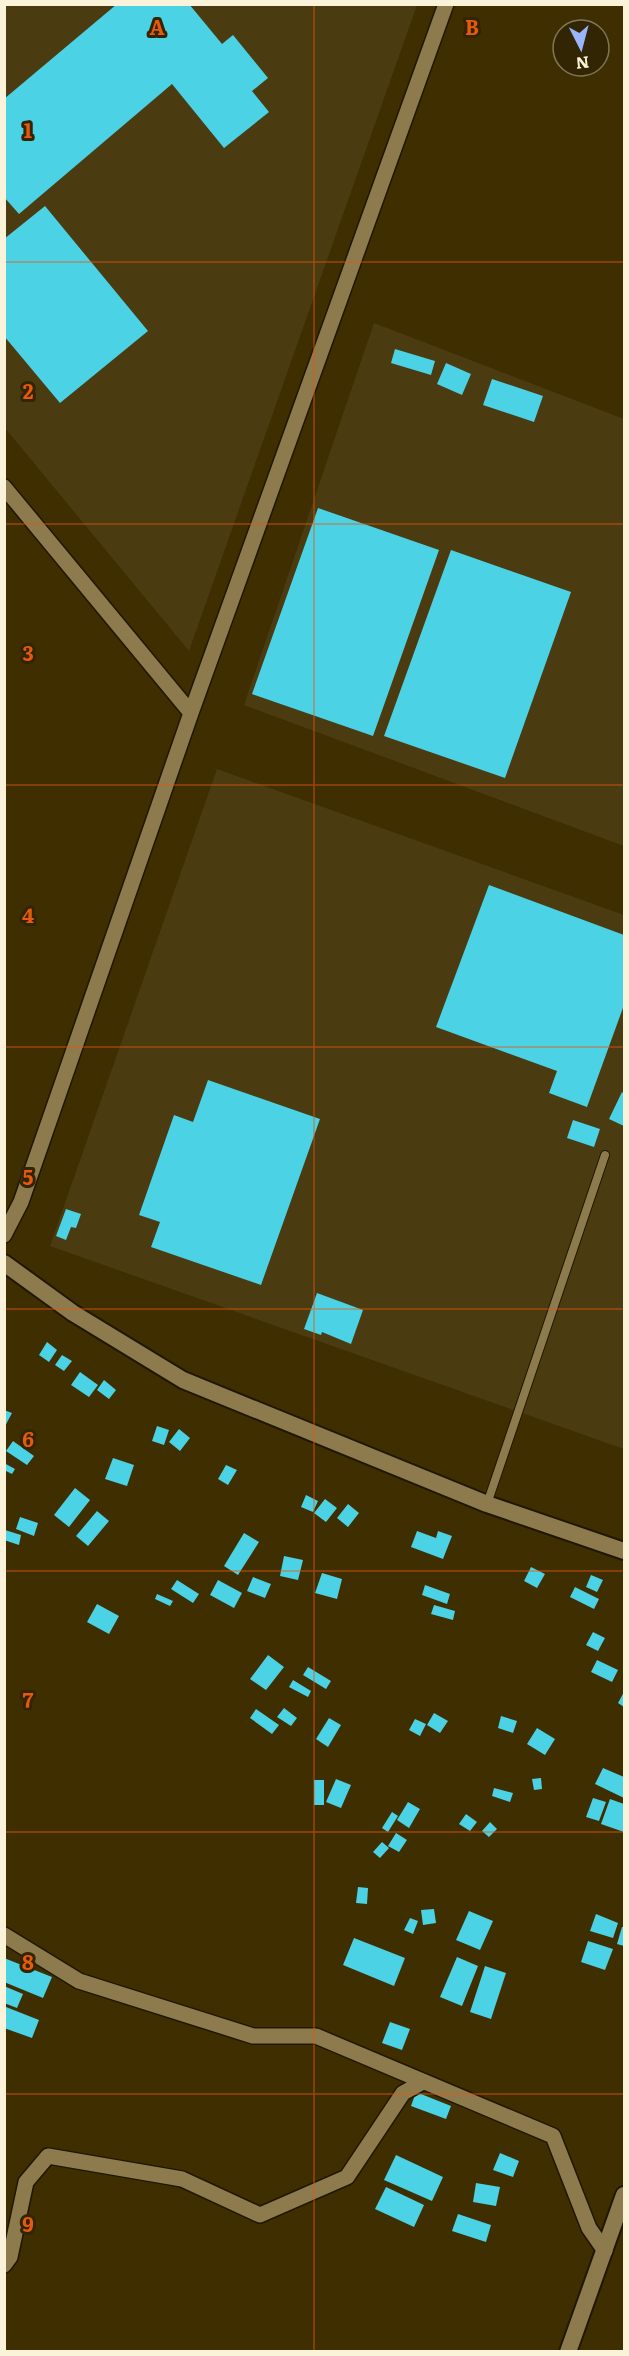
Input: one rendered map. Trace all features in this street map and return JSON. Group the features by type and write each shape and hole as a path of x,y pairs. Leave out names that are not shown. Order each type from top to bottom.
{"street":[{"path":"4,1235 21,1202 191,713 446,4"},
{"path":"4,487 191,713"},
{"path":"4,1263 73,1313 183,1380 487,1504 624,1551"},
{"path":"4,1935 78,1981 253,2036 316,2036 553,2136 589,2228 604,2251"},
{"path":"4,2265 10,2257 26,2182 48,2156 182,2179 260,2215 347,2177 403,2093 423,2082"},
{"path":"568,2352 624,2195"}],"lane":[{"path":"487,1504 605,1155"}],"shaded area":[{"path":"4,5 417,5 189,651 5,428"},
{"path":"374,323 624,419 624,846 244,705"},
{"path":"217,769 624,915 624,1449 50,1246"}],"building":[{"path":"117,4 189,4 222,44 233,35 268,78 252,91 269,112 224,148 172,84 19,214 4,197 4,99"},
{"path":"45,206 148,331 60,403 4,336 4,239"},
{"path":"395,349 435,361 431,375 391,363"},
{"path":"446,363 471,374 462,395 437,384"},
{"path":"492,379 543,396 534,422 483,405"},
{"path":"318,508 439,550 373,736 252,694"},
{"path":"451,550 571,592 505,778 384,736"},
{"path":"489,885 624,935 624,1005 587,1107 549,1093 557,1071 436,1027"},
{"path":"208,1080 320,1119 261,1285 151,1247 160,1222 139,1215 174,1115 193,1122"},
{"path":"622,1092 624,1094 624,1126 609,1119"},
{"path":"573,1120 600,1129 594,1147 567,1138"},
{"path":"66,1209 81,1214 76,1228 71,1227 66,1240 56,1236"},
{"path":"317,1293 363,1310 351,1344 322,1332 321,1335 304,1329"},
{"path":"47,1342 57,1350 49,1362 39,1355"},
{"path":"62,1355 72,1361 64,1371 55,1365"},
{"path":"80,1372 98,1385 89,1397 71,1385"},
{"path":"104,1380 116,1390 109,1399 97,1390"},
{"path":"4,1410 12,1413 4,1428"},
{"path":"157,1426 169,1430 164,1445 152,1441"},
{"path":"179,1429 190,1438 180,1451 169,1442"},
{"path":"13,1441 34,1456 27,1465 6,1451"},
{"path":"113,1458 134,1465 127,1486 105,1479"},
{"path":"4,1463 15,1469 12,1474 4,1470"},
{"path":"226,1465 237,1470 228,1485 218,1479"},
{"path":"75,1488 90,1500 69,1527 54,1515"},
{"path":"306,1495 318,1501 313,1512 301,1507"},
{"path":"325,1499 337,1508 326,1522 314,1513"},
{"path":"348,1504 359,1513 348,1527 337,1518"},
{"path":"97,1511 109,1521 88,1546 76,1536"},
{"path":"20,1517 38,1523 34,1536 16,1529"},
{"path":"5,1530 21,1535 19,1545 4,1540"},
{"path":"417,1531 436,1538 438,1531 452,1536 443,1559 411,1547"},
{"path":"244,1533 259,1542 238,1575 224,1566"},
{"path":"284,1556 303,1560 298,1580 280,1576"},
{"path":"531,1567 545,1574 537,1588 524,1581"},
{"path":"322,1573 342,1579 337,1599 315,1593"},
{"path":"591,1575 603,1580 597,1592 586,1587"},
{"path":"253,1577 271,1584 265,1598 247,1591"},
{"path":"177,1580 199,1594 193,1603 171,1589"},
{"path":"218,1580 242,1593 234,1608 210,1595"},
{"path":"425,1585 450,1594 447,1604 422,1595"},
{"path":"575,1587 599,1599 594,1609 570,1597"},
{"path":"157,1594 173,1601 170,1606 155,1599"},
{"path":"97,1604 119,1616 109,1634 87,1622"},
{"path":"434,1605 455,1611 453,1620 431,1614"},
{"path":"593,1632 605,1638 598,1651 586,1645"},
{"path":"268,1655 284,1667 266,1690 250,1679"},
{"path":"597,1660 618,1670 612,1682 591,1672"},
{"path":"308,1667 331,1681 326,1689 303,1675"},
{"path":"293,1680 311,1691 308,1697 289,1687"},
{"path":"624,1692 624,1707 618,1703"},
{"path":"284,1708 297,1718 291,1726 277,1717"},
{"path":"256,1709 279,1725 272,1734 250,1718"},
{"path":"434,1713 448,1721 440,1733 427,1725"},
{"path":"501,1716 517,1721 513,1733 498,1728"},
{"path":"329,1718 341,1725 328,1747 316,1739"},
{"path":"415,1719 426,1724 420,1736 409,1730"},
{"path":"537,1728 555,1739 545,1755 527,1744"},
{"path":"603,1768 624,1777 624,1798 595,1784"},
{"path":"541,1778 542,1789 534,1790 532,1779"},
{"path":"336,1779 351,1785 341,1808 326,1802"},
{"path":"314,1780 324,1780 324,1805 314,1805"},
{"path":"494,1788 513,1793 510,1802 492,1796"},
{"path":"593,1798 606,1802 599,1821 586,1817"},
{"path":"610,1799 624,1804 624,1832 601,1824"},
{"path":"408,1802 420,1809 409,1828 397,1820"},
{"path":"392,1812 398,1816 388,1832 382,1828"},
{"path":"466,1814 477,1822 470,1831 459,1824"},
{"path":"490,1822 497,1829 489,1837 482,1831"},
{"path":"396,1833 407,1840 399,1852 388,1846"},
{"path":"382,1842 389,1848 380,1858 373,1852"},
{"path":"358,1887 368,1888 367,1904 356,1903"},
{"path":"434,1909 436,1923 423,1925 421,1910"},
{"path":"469,1911 493,1921 480,1950 456,1940"},
{"path":"596,1914 618,1923 613,1938 590,1931"},
{"path":"410,1918 418,1921 413,1934 404,1930"},
{"path":"622,1927 624,1927 624,1946 617,1944"},
{"path":"354,1938 405,1958 394,1986 343,1965"},
{"path":"588,1941 613,1949 605,1970 581,1962"},
{"path":"457,1957 478,1966 462,2006 440,1997"},
{"path":"4,1958 52,1977 43,1998 4,1982"},
{"path":"485,1966 506,1973 491,2019 470,2012"},
{"path":"4,1986 23,1994 17,2008 4,2003"},
{"path":"6,2007 39,2020 32,2038 4,2028"},
{"path":"390,2022 410,2029 402,2050 382,2043"},
{"path":"416,2092 451,2106 446,2119 411,2106"},
{"path":"500,2153 519,2161 513,2177 493,2170"},
{"path":"396,2155 443,2177 432,2201 384,2180"},
{"path":"476,2183 500,2187 496,2206 473,2202"},
{"path":"386,2187 424,2205 414,2227 375,2209"},
{"path":"458,2214 491,2225 486,2242 452,2231"}]}
